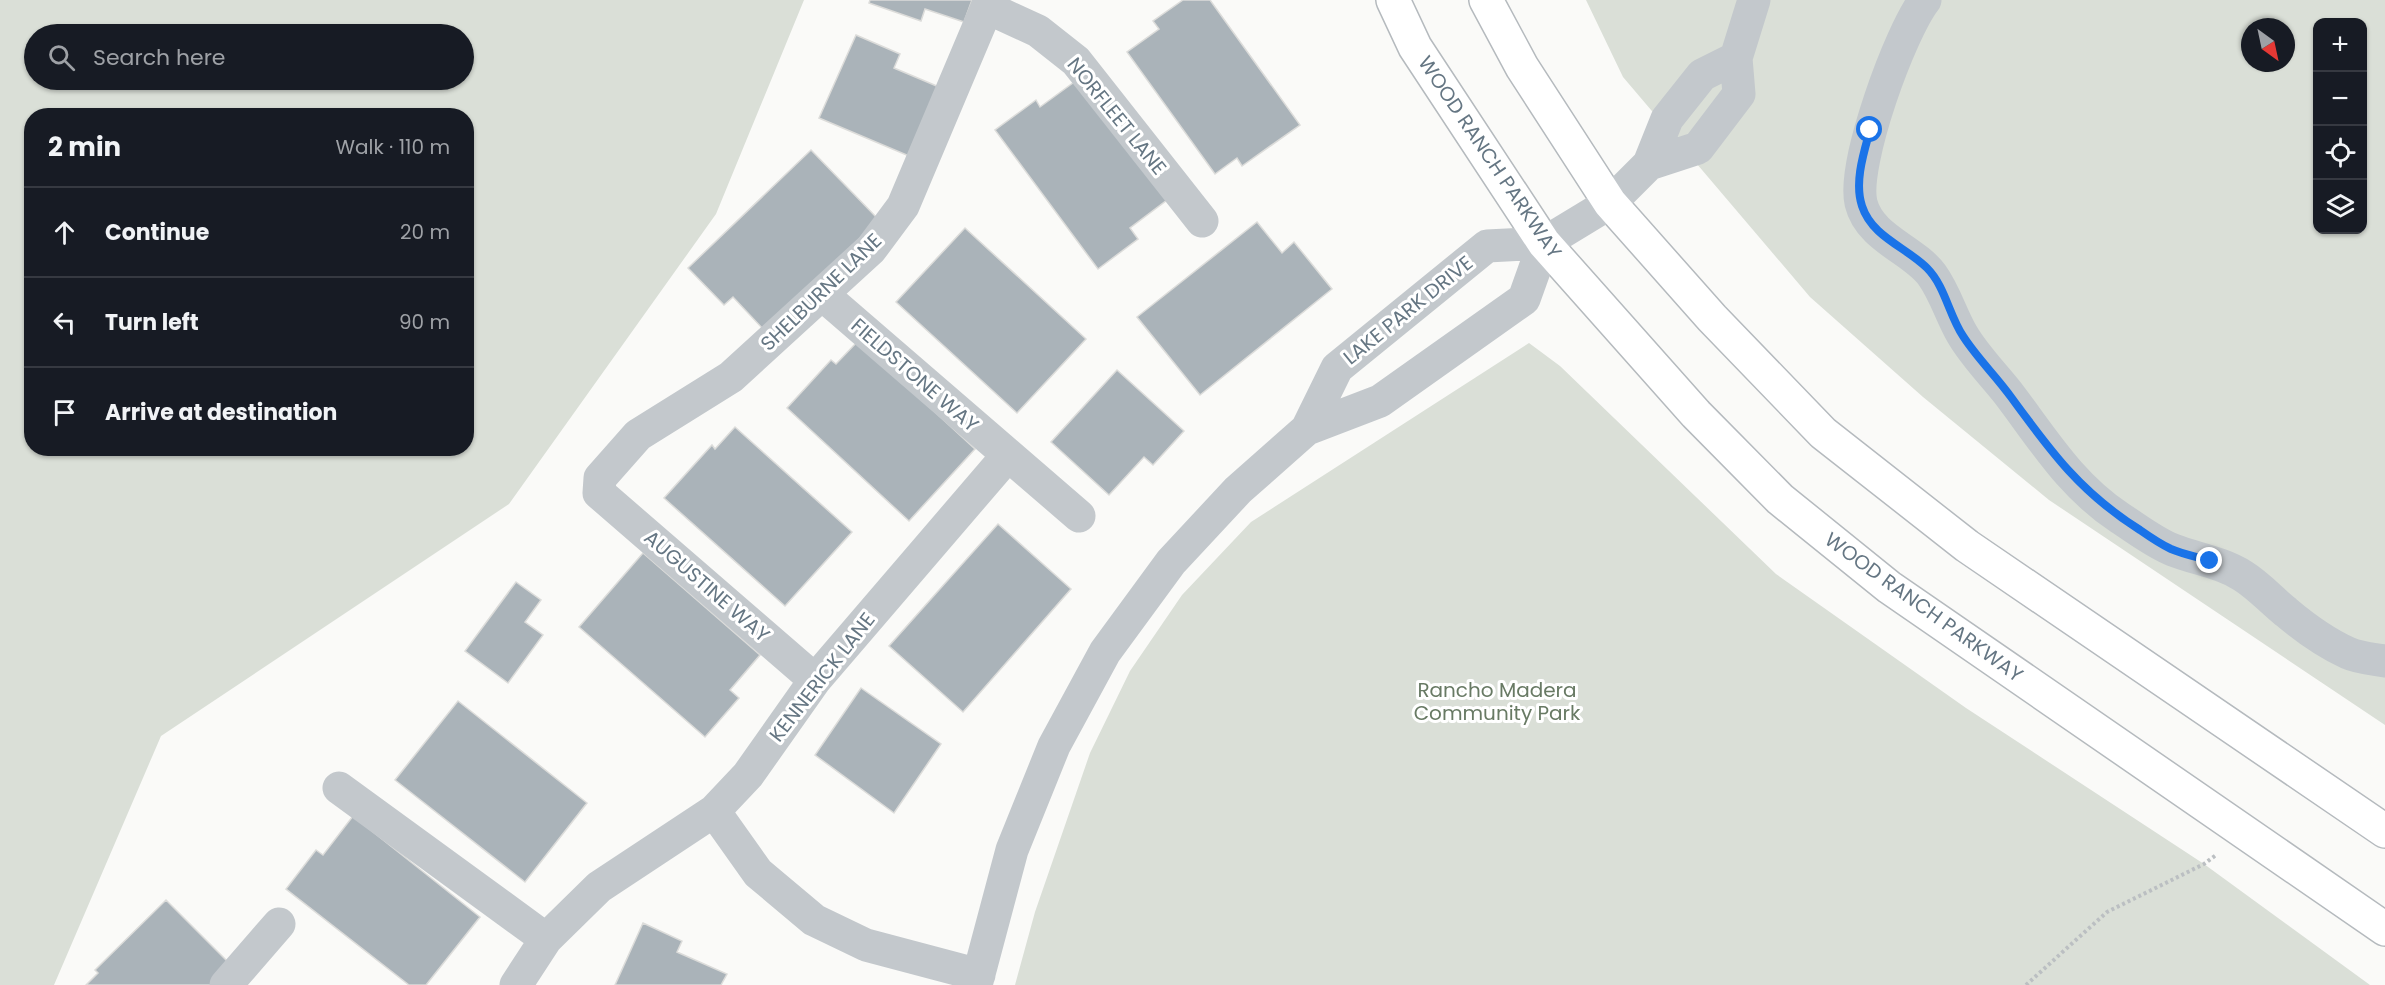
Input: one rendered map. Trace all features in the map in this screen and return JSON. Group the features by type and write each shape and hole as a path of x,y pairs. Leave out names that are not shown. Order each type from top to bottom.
{"main road":[{"name":"WOOD RANCH PARKWAY","path":"1393,0 1415,47 1544,243 1696,414 1780,499 1889,587 2385,929"},
{"path":"1486,0 1522,67 1610,203 1712,318 1823,433 1966,546 2385,831"}],"street":[{"name":"LAKE PARK DRIVE","path":"1307,429 1337,368 1487,246 1544,243 1610,203 1649,164 1667,119 1702,75 1736,58 1754,0"},
{"path":"1925,0 1900,48 1864,149 1859,194 1869,219 1890,241 1926,267 1942,291 1962,335 2051,453 2106,507 2172,549 2227,567 2242,575 2261,588 2301,624 2350,655 2385,661"},
{"name":"NORFLEET LANE","path":"989,4 1038,31 1076,61 1202,221"},
{"name":"SHELBURNE LANE","path":"599,493 600,478 638,435 731,377 871,249 903,206 989,4"},
{"name":"LAKE PARK DRIVE","path":"977,980 1016,840 1054,746 1105,652 1171,562 1238,490 1307,429 1380,401 1524,299 1544,243"},
{"name":"FIELDSTONE WAY","path":"823,295 1008,455"},
{"path":"1008,455 1079,516"},
{"name":"KENNERICK LANE","path":"516,985 546,939 599,887 714,811 748,775 815,680 1008,455"},
{"name":"AUGUSTINE WAY","path":"599,493 815,680"},
{"path":"339,788 546,939"},
{"path":"714,811 758,873 814,920 866,945 977,980"},
{"path":"226,985 279,924"}],"path":[{"path":"2026,985 2107,912 2204,864 2245,832"}],"green space":[{"path":"0,0 804,0 716,214 509,504 161,736 54,985 0,985"},
{"path":"1586,0 2385,0 2385,725 2049,500 1923,397 1810,297 1623,77"},
{"name":"Rancho Madera Community Park","path":"1529,343 1560,366 1776,574 1966,708 2204,864 2370,985 1015,985 1035,912 1090,753 1130,671 1182,595 1251,522"}],"building":[{"path":"870,0 972,0 964,22 925,9 921,21 869,3"},
{"path":"1183,0 1210,0 1300,125 1242,166 1237,158 1215,174 1127,52 1159,29 1153,21"},
{"path":"856,35 900,54 894,68 939,87 909,156 819,118"},
{"path":"1077,80 1167,200 1130,228 1138,239 1098,269 995,130 1036,100 1040,107"},
{"path":"811,150 879,220 764,330 733,297 724,305 688,268"},
{"path":"1257,222 1282,253 1294,242 1332,289 1200,395 1137,317"},
{"path":"965,228 1086,339 1017,413 896,302"},
{"path":"858,341 975,449 909,521 787,408 831,360 836,364"},
{"path":"1117,370 1184,431 1153,465 1144,457 1109,495 1051,442"},
{"path":"735,427 852,532 785,606 664,498 712,445 715,449"},
{"path":"998,524 1071,589 963,712 889,646"},
{"path":"643,553 760,655 730,690 739,698 705,737 579,627"},
{"path":"516,582 541,600 525,622 543,635 508,683 465,651"},
{"path":"861,688 941,744 894,813 815,755"},
{"path":"458,701 587,803 525,882 395,780"},
{"path":"353,816 480,917 426,985 409,985 286,889 316,850 323,855"},
{"path":"166,900 235,969 218,985 86,985 98,973 95,970"},
{"path":"643,923 682,941 677,952 727,974 721,985 615,985"}],"route":[{"path":"1870,130 1861,166 1859,194 1869,219 1890,241 1926,267 1935,278 1962,335 2051,453 2087,491 2119,518 2172,549 2210,561"}]}
